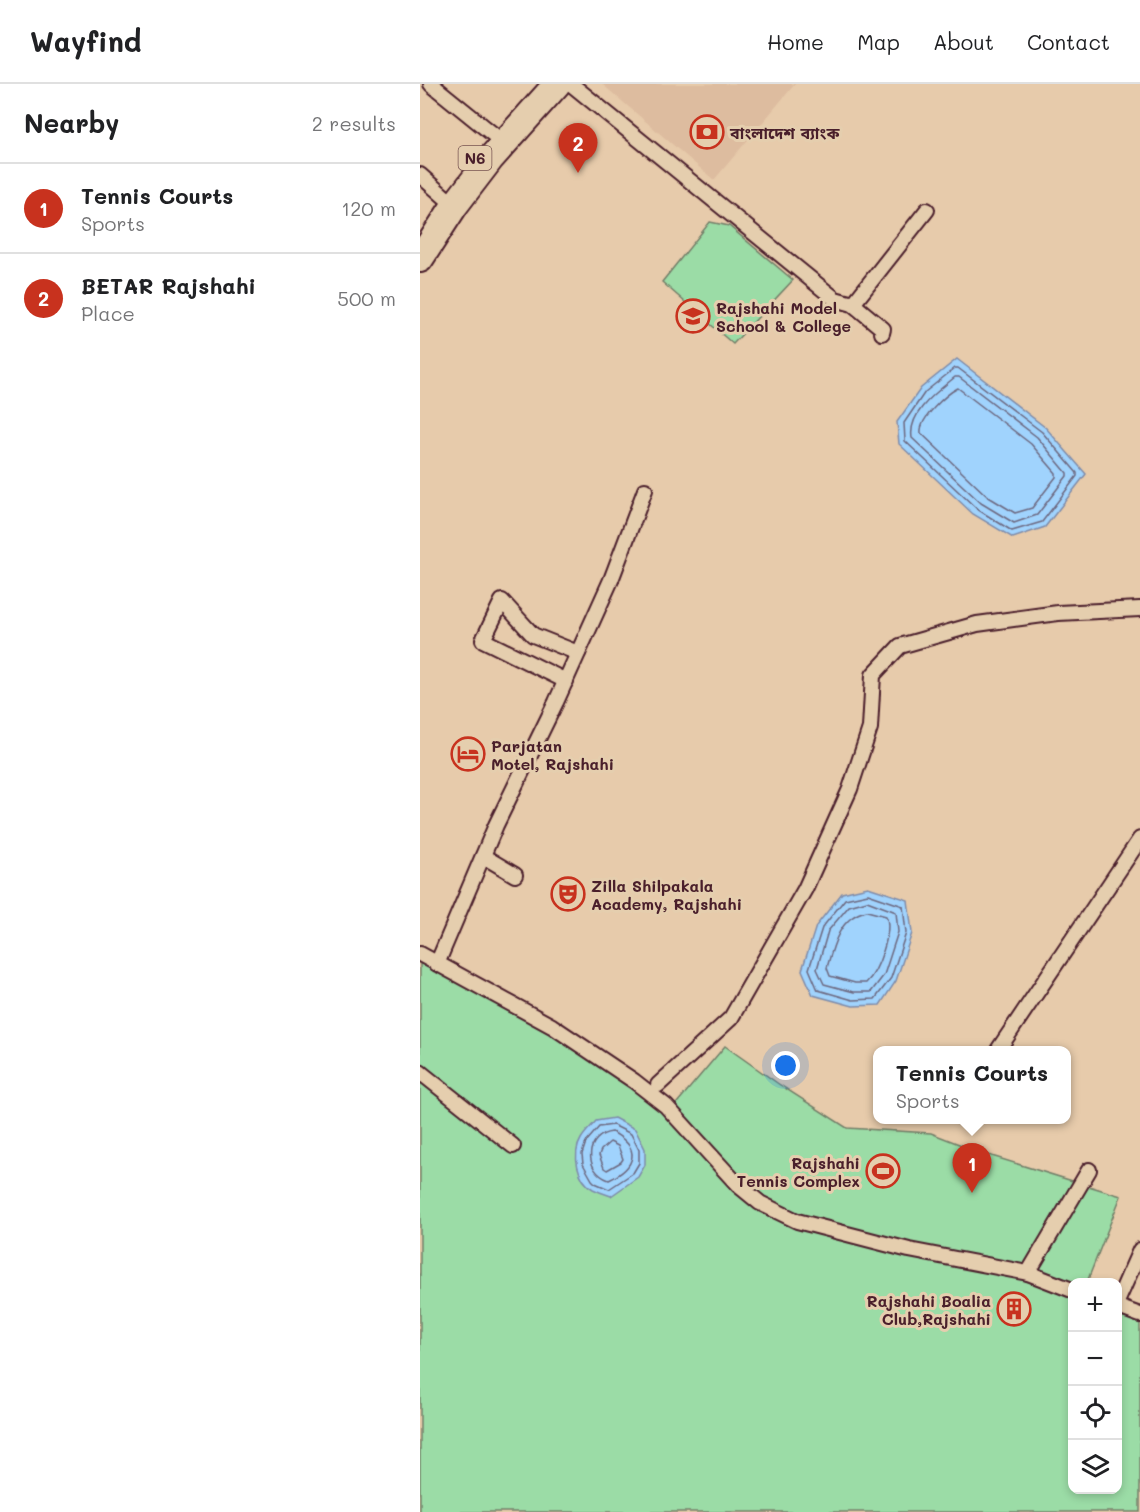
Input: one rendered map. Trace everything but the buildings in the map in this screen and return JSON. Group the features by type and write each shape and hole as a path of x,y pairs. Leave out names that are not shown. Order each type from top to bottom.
{"highway":[{"name":"N6","path":"420,238 468,166 539,84"},
{"name":"N6","path":"420,259 455,206 491,158 556,84"}],"street":[{"path":"431,84 494,135"},
{"path":"571,84 835,299 853,304 883,329 882,333"},
{"path":"420,175 446,198"},
{"path":"853,304 927,210"},
{"path":"437,964 483,856 566,681 610,580 645,490"},
{"path":"566,681 483,640 502,601 533,635 578,653"},
{"path":"658,1084 731,1018 805,889 850,789 870,728 873,675 900,646 977,624 1058,613 1140,609"},
{"path":"1001,1046 1140,840"},
{"path":"483,856 515,875"},
{"path":"420,954 552,1026 634,1081 666,1106 738,1185 760,1203 797,1221 909,1250 1028,1273 1068,1288"},
{"path":"420,1072 513,1146"},
{"path":"1028,1273 1089,1170"},
{"path":"1122,1291 1140,1250"},
{"path":"1122,1308 1140,1315"}],"shaded area":[{"name":"বাংলাদেশ ব্যাংক","path":"602,84 795,84 714,180"}],"green space":[{"path":"710,222 729,226 793,280 733,344 662,282"},
{"path":"420,962 459,981 597,1061 644,1092 757,1207 1028,1278 1068,1293 1068,1494 1122,1494 1122,1312 1140,1319 1140,1512 420,1512"},
{"name":"Rajshahi Tennis Complex","path":"725,1046 847,1128 931,1133 982,1153 1121,1196 1089,1278 1068,1278 1068,1285 799,1219 762,1202 672,1109"}],"water":[{"path":"957,359 1046,428 1086,474 1045,527 1013,538 973,514 899,444 897,422 921,388"},
{"path":"868,887 908,900 912,933 896,981 880,1005 853,1006 813,995 802,970 816,926 842,893"},
{"path":"614,1118 635,1129 645,1149 645,1165 638,1177 611,1196 593,1189 583,1180 578,1166 577,1152 581,1139 596,1121"}],"place":[{"name":"বাংলাদেশ ব্যাংক","path":"707,132"},
{"name":"BETAR Rajshahi","path":"578,173"},
{"name":"Rajshahi Model School & College","path":"693,316"},
{"name":"Parjatan Motel, Rajshahi","path":"468,754"},
{"name":"Zilla Shilpakala Academy, Rajshahi","path":"568,894"},
{"name":"Rajshahi Tennis Complex","path":"883,1171"},
{"name":"Tennis Courts","path":"972,1193"},
{"name":"Rajshahi Boalia Club,Rajshahi","path":"1014,1309"}]}
